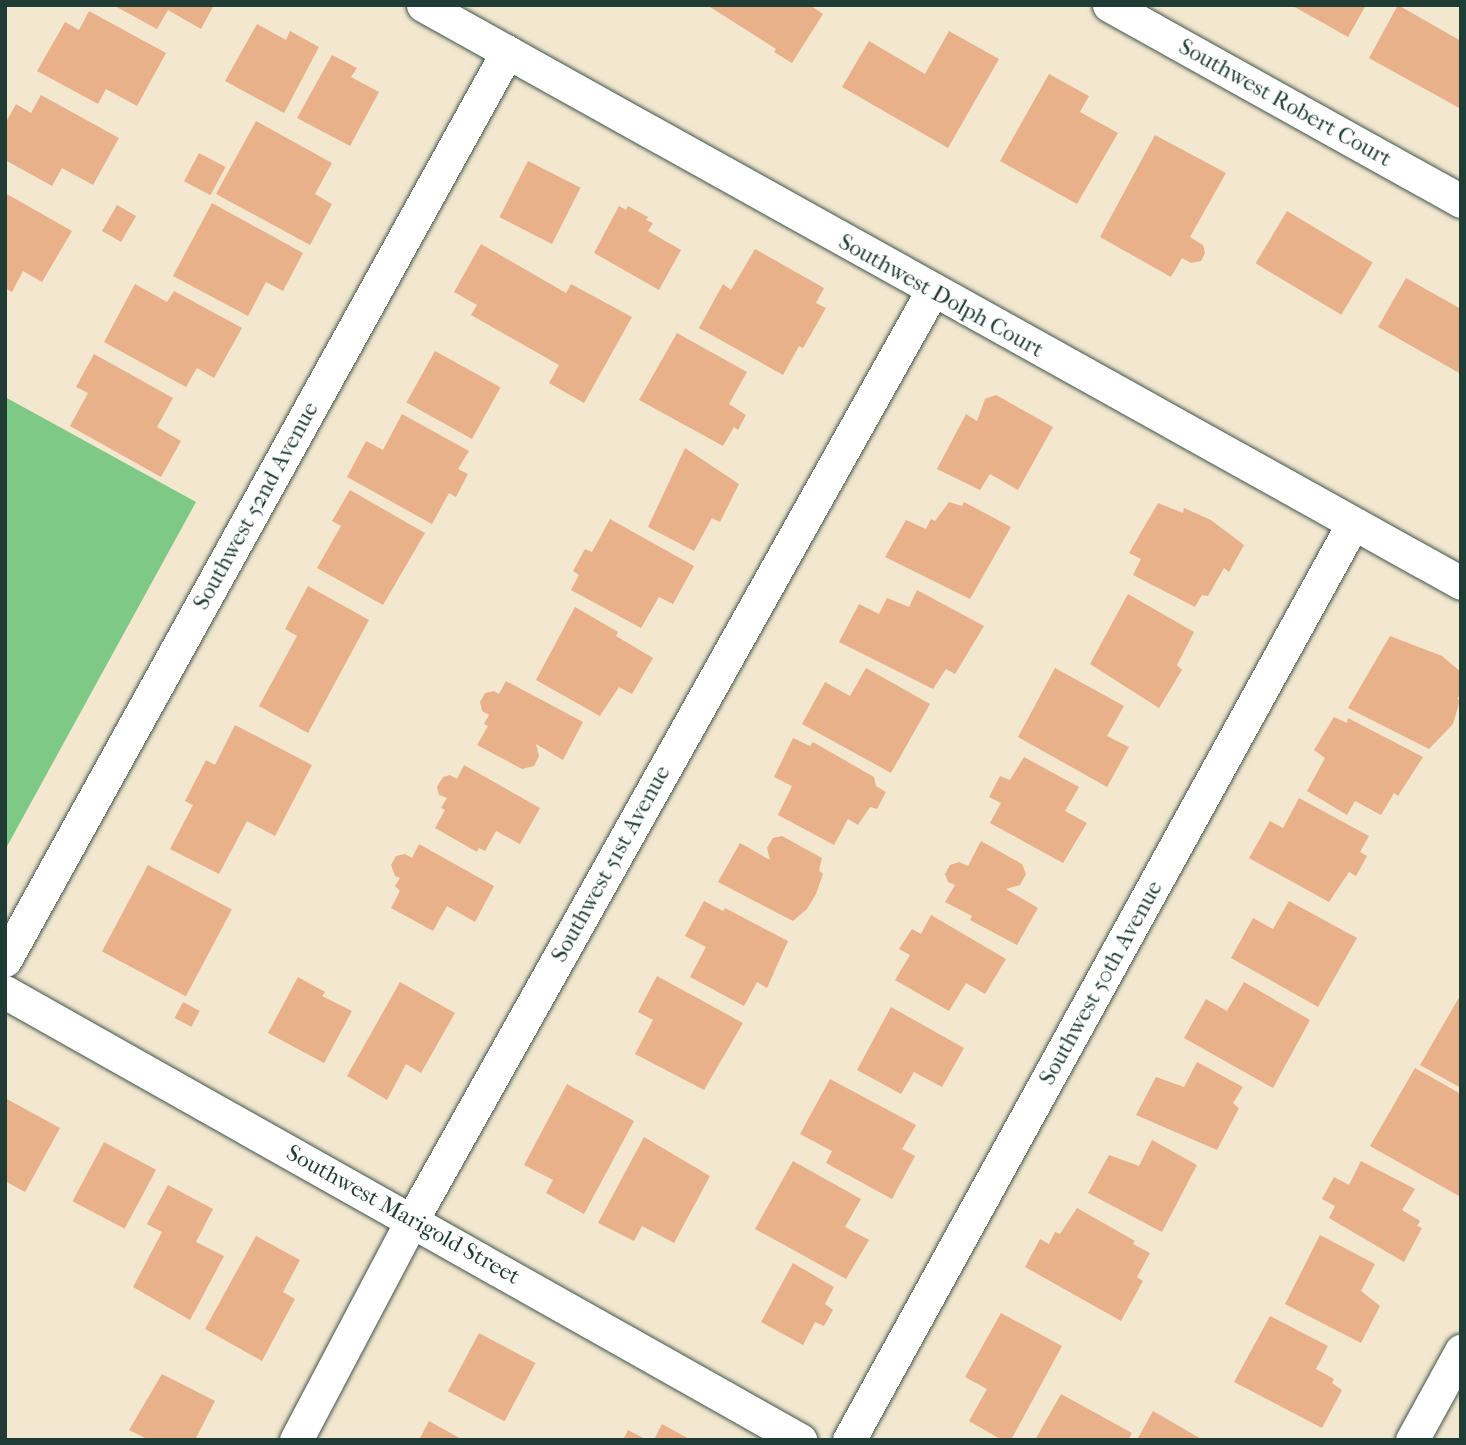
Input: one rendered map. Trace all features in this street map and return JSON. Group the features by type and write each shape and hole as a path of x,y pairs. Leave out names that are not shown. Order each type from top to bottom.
{"street":[{"name":"Southwest Dolph Court","path":"423,5 1352,525 1461,583"},
{"name":"Southwest Robert Court","path":"1109,5 1461,201"},
{"name":"Southwest 52nd Avenue","path":"5,960 507,52"},
{"name":"Southwest 51st Avenue","path":"296,1440 412,1220 932,291"},
{"name":"Southwest 50th Avenue","path":"849,1440 1352,525"},
{"name":"Southwest Marigold Street","path":"5,992 800,1440"},
{"path":"1412,1440 1461,1352"}],"green space":[{"path":"5,397 196,502 5,850"}],"building":[{"path":"113,5 214,5 201,29 168,10 157,29"},
{"path":"707,5 810,5 823,14 792,63 774,52 776,49"},
{"path":"1291,5 1366,5 1348,37"},
{"path":"1398,5 1461,41 1461,109 1369,58"},
{"path":"89,11 166,53 137,106 106,89 98,104 37,71 65,22 79,30"},
{"path":"257,24 286,40 290,31 319,47 284,113 225,81"},
{"path":"949,31 999,59 948,148 842,87 869,41 925,74"},
{"path":"332,55 357,68 351,77 379,92 350,146 297,118"},
{"path":"1049,74 1089,96 1080,112 1118,133 1077,204 1000,161"},
{"path":"41,95 119,138 93,185 62,168 52,186 5,160 5,124 16,104 31,113"},
{"path":"256,121 332,163 315,194 332,204 310,245 216,194"},
{"path":"1155,135 1226,173 1190,237 1203,245 1205,253 1201,261 1191,263 1182,258 1171,277 1100,237"},
{"path":"199,153 225,167 210,195 184,181"},
{"path":"528,161 581,188 552,244 499,217"},
{"path":"5,193 72,231 42,282 23,271 12,292 5,288"},
{"path":"212,203 303,253 283,291 266,282 248,316 173,276"},
{"path":"117,205 136,216 121,242 102,231"},
{"path":"619,206 626,210 628,206 648,217 646,220 653,223 648,231 681,250 659,290 594,253"},
{"path":"1287,211 1373,263 1341,315 1256,263"},
{"path":"481,244 566,293 571,284 632,317 584,403 549,383 559,365 471,315 477,305 454,292"},
{"path":"755,249 824,288 816,303 826,308 803,348 799,346 783,375 699,328 723,284 731,290"},
{"path":"1406,278 1461,309 1461,374 1378,327"},
{"path":"135,284 167,302 174,291 242,328 214,378 197,368 186,387 104,342"},
{"path":"677,333 747,372 729,404 746,415 738,430 734,427 723,446 639,400"},
{"path":"435,351 501,387 472,439 406,403"},
{"path":"94,354 173,398 157,427 181,441 161,477 70,426 88,393 76,387"},
{"path":"996,395 1053,427 1018,490 990,474 980,490 937,469 966,414 977,421 985,399"},
{"path":"402,414 469,451 458,469 468,474 456,497 449,493 432,524 347,477 366,441 383,450"},
{"path":"685,448 739,484 720,522 712,518 694,551 648,527"},
{"path":"350,490 425,533 383,605 317,568 341,526 332,521"},
{"path":"949,502 962,506 964,502 1011,527 970,599 885,557 906,520 926,529 931,519 935,521"},
{"path":"1158,503 1183,513 1184,508 1211,520 1244,545 1229,572 1224,568 1208,596 1202,595 1195,607 1133,575 1141,559 1129,553"},
{"path":"610,519 694,566 673,604 659,597 641,628 571,590 579,575 573,571 585,549 592,552"},
{"path":"308,586 369,620 308,733 259,706 297,636 285,629"},
{"path":"917,590 984,626 955,674 946,669 933,689 839,642 859,604 879,614 887,598 909,607"},
{"path":"1128,594 1194,632 1177,665 1182,670 1159,708 1090,664"},
{"path":"575,607 618,632 616,636 653,658 632,694 619,687 600,716 536,680"},
{"path":"1390,636 1442,656 1461,672 1461,694 1457,699 1460,700 1453,724 1429,749 1348,708"},
{"path":"866,668 930,704 891,773 802,724 825,682 850,696"},
{"path":"1055,668 1124,706 1107,736 1129,747 1107,787 1018,737"},
{"path":"506,681 583,722 563,760 536,744 539,756 534,766 522,769 477,745 488,726 484,724 489,715 482,711 480,702 485,693 494,691 499,694"},
{"path":"1334,717 1347,723 1348,718 1423,757 1398,796 1394,793 1381,815 1355,801 1347,815 1307,791 1325,758 1314,750"},
{"path":"235,725 312,765 275,836 247,821 219,874 170,849 193,805 185,801 206,760 215,765"},
{"path":"793,738 810,746 813,742 874,777 876,786 886,792 877,809 870,807 858,825 848,819 834,845 778,815 792,786 774,777"},
{"path":"1024,757 1079,787 1065,811 1087,823 1063,863 990,823 1001,803 989,797 1000,776 1010,780"},
{"path":"464,765 540,808 520,844 496,831 485,851 479,848 477,852 435,828 445,810 441,808 447,798 439,795 437,787 443,777 450,775 457,779"},
{"path":"1299,798 1369,836 1360,852 1367,856 1356,876 1349,872 1329,902 1249,858 1270,821 1283,828"},
{"path":"782,836 822,858 819,870 823,874 816,894 807,909 793,921 718,882 740,843 770,860 767,848 773,838"},
{"path":"981,841 1022,864 1026,874 1020,885 1006,889 1038,908 1017,945 970,920 972,916 945,902 955,885 948,882 945,874 950,865 959,862 968,866"},
{"path":"419,844 494,886 475,922 447,906 433,931 391,908 400,891 395,886 400,878 395,876 391,865 396,856 405,854 412,858"},
{"path":"148,865 232,910 186,996 102,952"},
{"path":"704,901 723,911 725,908 788,941 767,988 757,982 744,1006 690,977 706,947 685,936"},
{"path":"1289,901 1357,938 1318,1007 1231,958 1253,918 1273,929"},
{"path":"931,915 1006,959 985,994 966,983 949,1011 895,980 910,955 899,949 912,929 921,934"},
{"path":"657,976 743,1023 704,1090 635,1054 653,1020 638,1012"},
{"path":"298,977 325,992 322,996 352,1011 324,1063 268,1033"},
{"path":"400,982 455,1013 421,1073 406,1064 387,1100 347,1076"},
{"path":"1244,982 1310,1020 1273,1088 1184,1038 1206,999 1227,1011"},
{"path":"1461,994 1461,1088 1420,1065"},
{"path":"183,1002 200,1011 191,1027 175,1018"},
{"path":"891,1007 964,1048 942,1087 914,1072 901,1094 857,1070"},
{"path":"1197,1062 1243,1087 1233,1103 1239,1108 1217,1150 1136,1115 1156,1077 1184,1087"},
{"path":"1415,1068 1461,1094 1459,1196 1370,1146"},
{"path":"830,1079 916,1125 902,1149 915,1156 892,1199 826,1163 832,1151 800,1134"},
{"path":"567,1084 634,1121 584,1214 546,1193 553,1180 524,1165"},
{"path":"5,1098 60,1128 25,1192 5,1181"},
{"path":"644,1137 710,1176 674,1243 642,1226 634,1241 598,1223"},
{"path":"1152,1140 1197,1165 1162,1232 1088,1193 1109,1155 1139,1166"},
{"path":"104,1142 156,1170 125,1229 73,1201"},
{"path":"793,1161 861,1199 845,1227 869,1240 846,1279 755,1229"},
{"path":"1361,1161 1415,1189 1402,1210 1420,1221 1417,1226 1422,1228 1404,1262 1329,1218 1335,1206 1322,1199 1334,1177 1349,1185"},
{"path":"168,1185 213,1209 196,1242 224,1256 190,1320 133,1287 162,1232 147,1224"},
{"path":"1077,1208 1135,1241 1133,1244 1150,1253 1137,1277 1143,1281 1121,1321 1025,1267 1040,1239 1049,1244 1055,1232 1060,1234"},
{"path":"1320,1235 1375,1264 1361,1291 1380,1306 1361,1343 1285,1304"},
{"path":"256,1236 300,1260 283,1292 295,1299 262,1361 205,1329"},
{"path":"793,1263 834,1287 825,1304 833,1310 824,1326 815,1322 803,1345 761,1322"},
{"path":"1001,1313 1062,1346 1011,1440 1002,1440 969,1421 987,1389 965,1377"},
{"path":"1270,1316 1328,1346 1316,1369 1334,1379 1332,1383 1342,1390 1322,1428 1234,1382"},
{"path":"479,1333 536,1363 505,1421 448,1391"},
{"path":"162,1374 215,1401 195,1440 149,1440 129,1430"},
{"path":"1061,1394 1132,1433 1128,1440 1035,1440"},
{"path":"1153,1411 1203,1440 1137,1440"},
{"path":"429,1421 463,1440 419,1440"},
{"path":"662,1424 691,1440 654,1440"},
{"path":"628,1430 647,1440 623,1440"}]}
